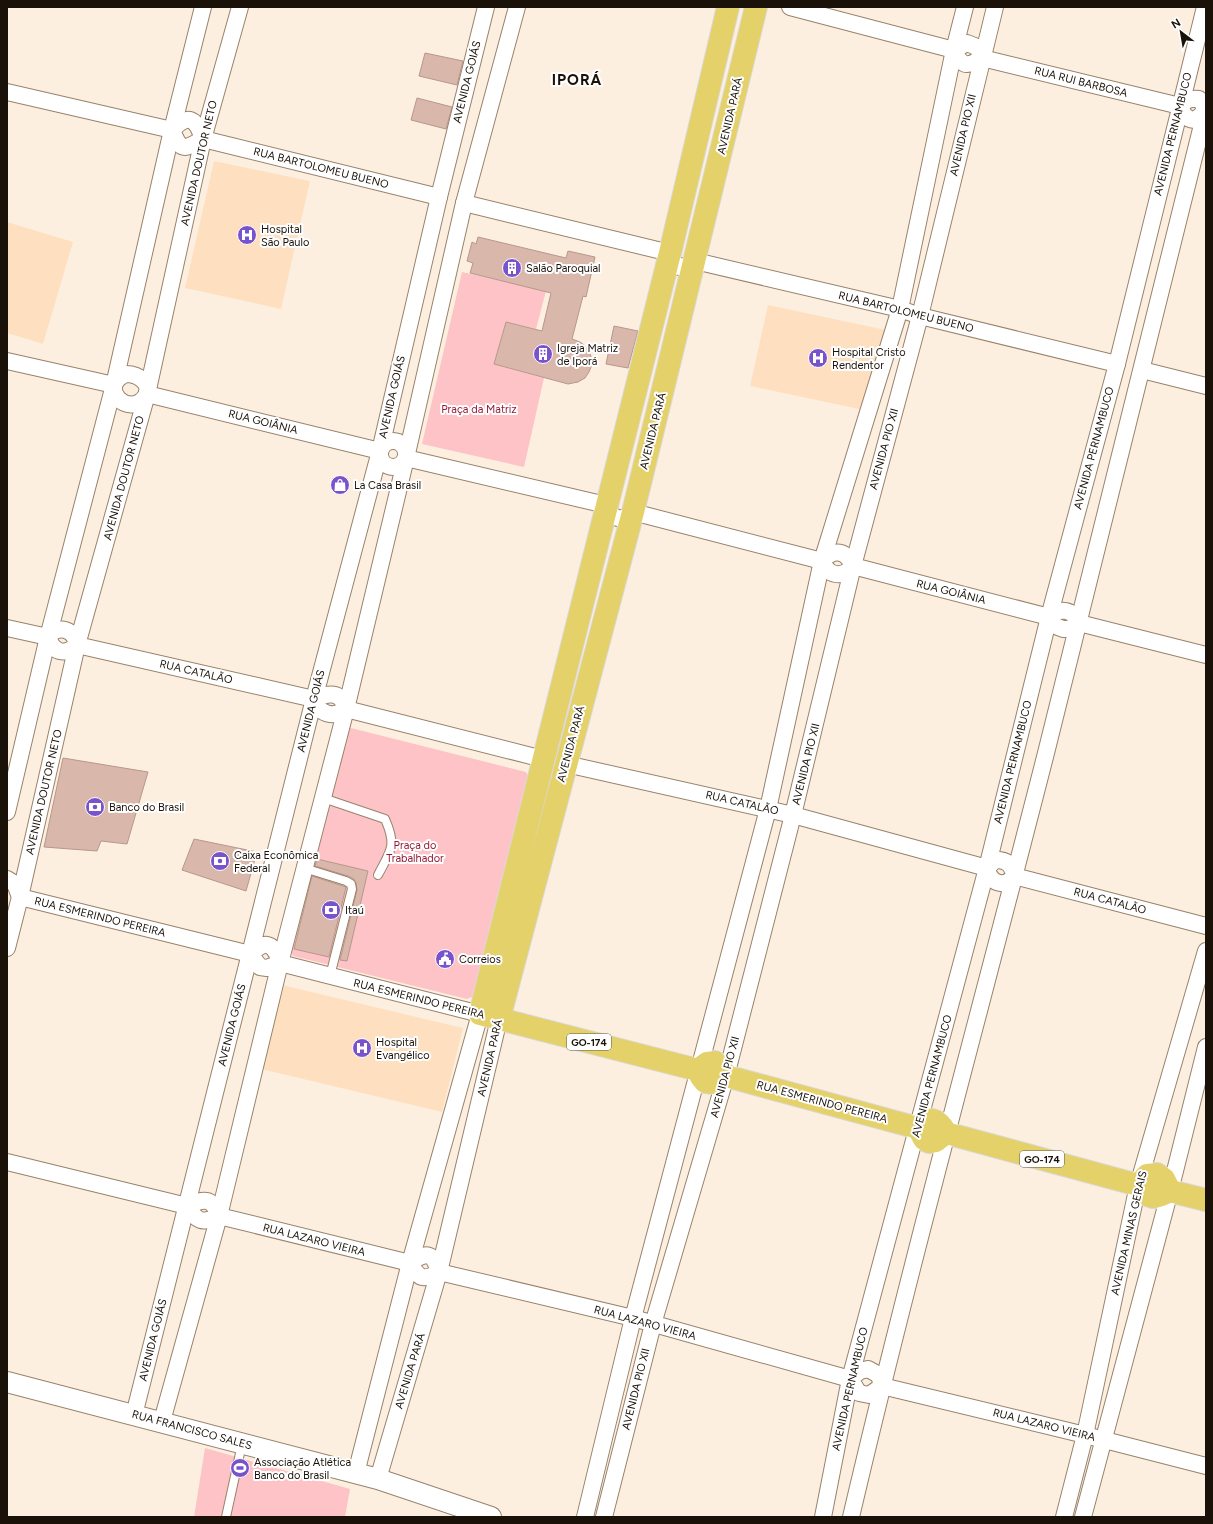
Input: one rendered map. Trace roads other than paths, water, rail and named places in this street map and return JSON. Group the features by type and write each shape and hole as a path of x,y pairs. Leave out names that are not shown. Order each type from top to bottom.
{"main road":[{"name":"AVENIDA PARÁ","path":"490,1016 543,759 670,253 728,7"},
{"name":"AVENIDA PARÁ","path":"490,1016 566,764 633,512 756,7"},
{"name":"RUA ESMERINDO PEREIRA","path":"490,1016 698,1070"},
{"path":"698,1070 707,1063 715,1062 720,1066 726,1076"},
{"name":"RUA ESMERINDO PEREIRA","path":"726,1076 918,1128"},
{"path":"918,1128 924,1138 929,1142 936,1141 946,1133"},
{"name":"GO-174","path":"946,1133 1138,1185"},
{"path":"1138,1185 1146,1175 1157,1174 1164,1179 1170,1191 1206,1200"}],"street":[{"path":"7,812 11,778 114,385 172,130 203,7"},
{"name":"AVENIDA DOUTOR NETO","path":"7,948 14,900 77,645 147,394 203,139 240,7"},
{"name":"AVENIDA GOIÁS","path":"134,1415 314,699 380,450 439,197 486,7"},
{"path":"162,1421 219,1216 280,963 346,708 406,458 464,203 517,7"},
{"path":"790,7 954,50 959,61 964,64 973,63 982,58"},
{"name":"AVENIDA PIO XII","path":"585,1517 633,1318 768,809 822,561 900,309 954,50 965,7"},
{"name":"AVENIDA PIO XII","path":"604,1517 653,1324 726,1076 793,815 853,566 920,316 994,7"},
{"name":"AVENIDA PERNAMBUCO","path":"823,1517 850,1379 987,868 1049,617 1117,364 1205,7"},
{"name":"RUA RUI BARBOSA","path":"982,58 1180,106"},
{"path":"7,92 172,130"},
{"path":"851,1517 882,1386 946,1133 1079,623 1206,111 1199,99 1193,98 1186,100 1180,106"},
{"path":"191,120 199,126 203,139 194,145 184,147 176,140 172,130 180,122 191,120"},
{"name":"RUA BARTOLOMEU BUENO","path":"203,139 439,197"},
{"path":"439,197 447,188 455,188 462,192 464,203"},
{"path":"464,203 670,253 677,247 685,247 690,250 695,261"},
{"name":"RUA BARTOLOMEU BUENO","path":"695,261 900,309 920,316 1117,364"},
{"path":"1117,364 1124,356 1131,355 1137,358 1142,370"},
{"path":"7,361 114,385"},
{"path":"1142,370 1206,386"},
{"path":"114,385 121,376 126,374 137,375 145,383 147,394"},
{"name":"RUA GOIÂNIA","path":"147,394 380,450"},
{"path":"380,450 384,443 393,440 397,441 404,446 406,450 406,458"},
{"path":"406,458 606,505 611,499 619,497 626,499 631,504 633,512 822,561"},
{"name":"RUA GOIÂNIA","path":"822,561 828,555 835,552 844,554 850,559 853,566 1049,617"},
{"path":"1049,617 1057,611 1066,610 1074,615 1079,623 1206,655"},
{"path":"7,628 48,637"},
{"path":"48,637 55,630 66,630 74,635 77,645"},
{"name":"RUA CATALÃO","path":"77,645 314,699"},
{"path":"314,699 318,708 327,714 337,714 346,708 543,759 544,755 550,750 557,749 564,753 566,764"},
{"name":"RUA CATALÃO","path":"566,764 793,815 987,868"},
{"path":"987,868 994,861 1004,861 1012,866 1014,876"},
{"name":"RUA CATALÃO","path":"1014,876 1206,926"},
{"name":"RUA ESMERINDO PEREIRA","path":"7,879 15,884 14,900 250,954"},
{"path":"250,954 261,946 269,946 274,949 280,963"},
{"name":"AVENIDA MINAS GERAIS","path":"1064,1517 1085,1435 1138,1185 1206,951"},
{"name":"RUA ESMERINDO PEREIRA","path":"280,963 490,1016"},
{"name":"AVENIDA PARÁ","path":"356,1473 410,1263 490,1016"},
{"name":"AVENIDA PARÁ","path":"378,1479 439,1272 490,1016"},
{"path":"1083,1517 1102,1440 1170,1191 1206,1047"},
{"path":"7,1162 187,1206"},
{"name":"RUA LAZARO VIEIRA","path":"187,1206 194,1217 202,1222 209,1221 219,1216 410,1263"},
{"path":"410,1263 422,1255 429,1255 436,1261 439,1272"},
{"name":"RUA LAZARO VIEIRA","path":"439,1272 633,1318 850,1379"},
{"path":"850,1379 859,1393 869,1395 882,1386"},
{"name":"RUA FRANCISCO SALES","path":"7,1382 162,1421 378,1479 491,1517"},
{"name":"RUA LAZARO VIEIRA","path":"882,1386 1206,1466"}],"lane":[{"path":"322,798 385,819 392,835 391,851 378,875"},
{"path":"304,868 346,880 351,884 352,889 330,976"},
{"path":"226,1517 242,1443"}],"place":[{"name":"Hospital São Paulo","path":"247,235"},
{"name":"Salão Paroquial","path":"512,268"},
{"name":"Igreja Matriz de Iporá","path":"543,354"},
{"name":"Hospital Cristo Rendentor","path":"818,358"},
{"name":"La Casa Brasil","path":"340,485"},
{"name":"Banco do Brasil","path":"95,807"},
{"name":"Caixa Econômica Federal","path":"220,861"},
{"name":"Itaú","path":"331,910"},
{"name":"Correios","path":"445,959"},
{"name":"Hospital Evangélico","path":"362,1048"},
{"name":"Associação Atlética Banco do Brasil","path":"240,1468"}],"district":[{"name":"IPORÁ","path":"577,80"}],"park label":[{"name":"Praça da Matriz","path":"479,409"},
{"name":"Praça do Trabalhador","path":"415,851"}]}
